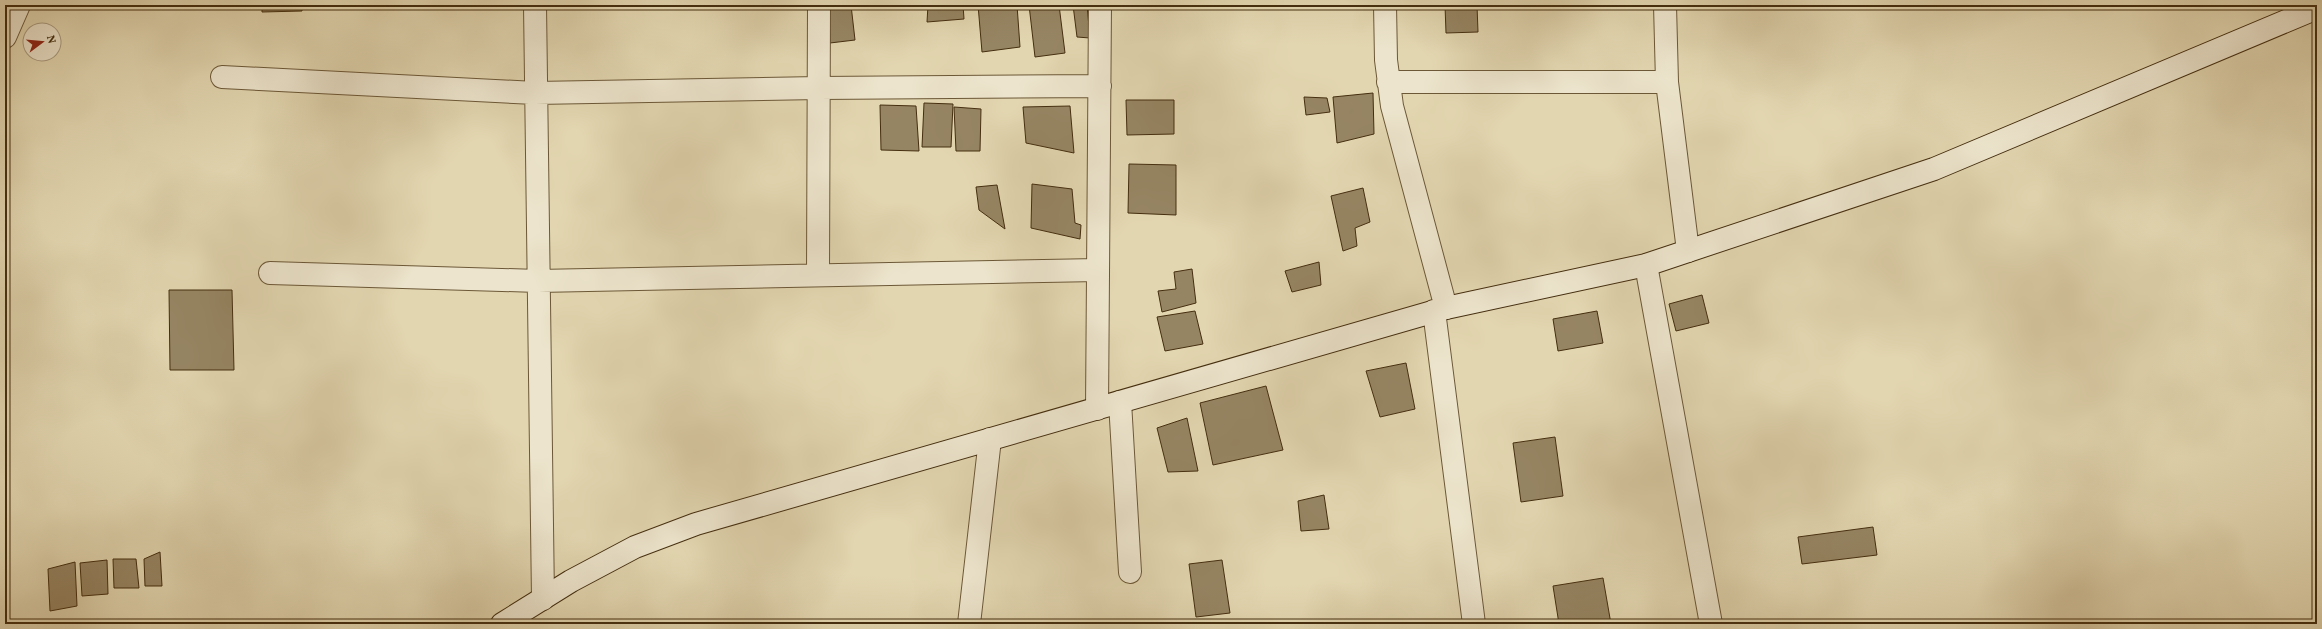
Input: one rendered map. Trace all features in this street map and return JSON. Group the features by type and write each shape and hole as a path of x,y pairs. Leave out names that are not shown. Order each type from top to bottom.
{"street":[{"path":"5,37 19,5"},
{"path":"535,5 542,599"},
{"path":"818,274 819,5"},
{"path":"1097,409 1100,5"},
{"path":"1385,5 1386,60 1392,106 1440,310 1474,624"},
{"path":"1665,5 1667,82 1688,251"},
{"path":"502,624 571,581 635,547 696,524 1440,310 1646,266 1934,169 2317,8"},
{"path":"222,77 535,93 819,88 1100,86"},
{"path":"1388,82 1667,82"},
{"path":"1646,266 1710,624"},
{"path":"270,273 538,281 818,274 1098,270"},
{"path":"1120,402 1130,572"},
{"path":"969,624 990,439"}],"building":[{"path":"262,5 302,5 302,11 262,12"},
{"path":"829,5 851,5 855,40 830,43"},
{"path":"928,5 963,5 964,19 927,22"},
{"path":"978,5 1017,5 1020,47 982,52"},
{"path":"1029,5 1059,5 1065,53 1035,57"},
{"path":"1073,5 1087,5 1090,38 1077,37"},
{"path":"1445,5 1477,5 1478,32 1446,33"},
{"path":"1373,93 1374,134 1337,143 1333,97"},
{"path":"1304,97 1327,98 1330,112 1306,115"},
{"path":"1126,100 1174,100 1174,134 1127,135"},
{"path":"924,103 953,104 951,147 922,147"},
{"path":"880,105 916,106 919,151 881,150"},
{"path":"1070,106 1074,153 1026,143 1023,107"},
{"path":"954,107 981,109 980,151 956,151"},
{"path":"1129,164 1176,165 1176,215 1128,213"},
{"path":"1032,184 1072,189 1075,223 1081,225 1080,239 1031,228"},
{"path":"997,185 1005,229 979,210 976,187"},
{"path":"1363,188 1370,222 1355,228 1357,246 1343,251 1331,196"},
{"path":"1319,262 1321,285 1292,292 1285,271"},
{"path":"1192,269 1196,303 1162,312 1158,291 1176,289 1174,272"},
{"path":"169,290 232,290 234,370 170,370"},
{"path":"1702,295 1709,323 1676,331 1669,304"},
{"path":"1195,311 1203,344 1165,351 1157,317"},
{"path":"1597,311 1603,343 1558,351 1553,319"},
{"path":"1406,363 1415,409 1380,417 1366,371"},
{"path":"1266,386 1283,450 1213,465 1200,403"},
{"path":"1187,418 1198,471 1168,472 1157,428"},
{"path":"1555,437 1563,496 1521,502 1513,443"},
{"path":"1324,495 1329,529 1301,531 1298,501"},
{"path":"1873,527 1877,555 1802,564 1798,537"},
{"path":"160,552 162,586 145,586 144,559"},
{"path":"113,559 136,559 139,588 114,588"},
{"path":"107,560 108,594 82,596 80,563"},
{"path":"1222,560 1230,613 1196,617 1189,564"},
{"path":"75,562 77,606 50,611 48,569"},
{"path":"1603,578 1611,624 1559,624 1553,586"}]}
